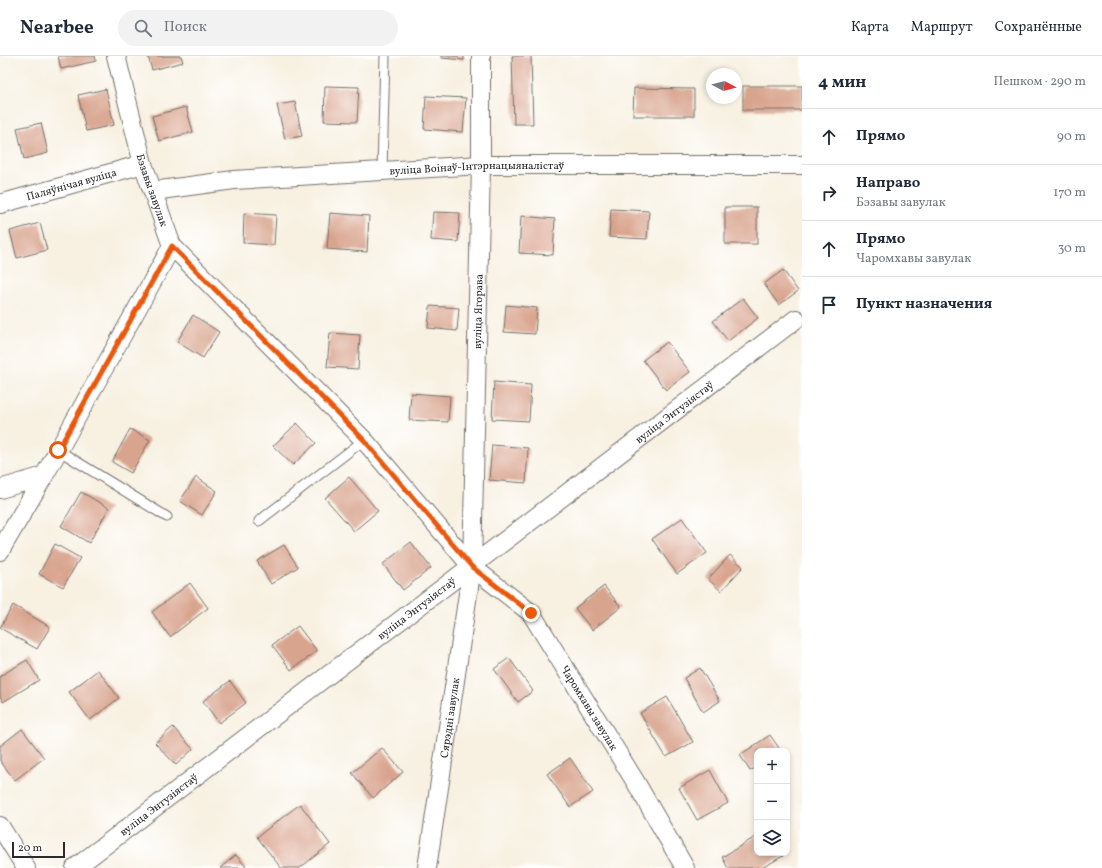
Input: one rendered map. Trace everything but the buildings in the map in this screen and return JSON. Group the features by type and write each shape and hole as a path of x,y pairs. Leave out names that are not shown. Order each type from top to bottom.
{"street":[{"name":"Бэзавы завулак","path":"116,56 143,164 172,246 364,440 472,567"},
{"name":"вуліца Ягорава","path":"472,567 481,165 481,56"},
{"name":"Паляўнічая вуліца","path":"0,204 143,164"},
{"name":"вуліца Воінаў-Інтэрнацыяналістаў","path":"152,192 234,180 481,165 802,165"},
{"path":"0,550 44,476 172,246"},
{"name":"вуліца Энтузіястаў","path":"75,868 796,319"},
{"path":"0,489 44,476"},
{"name":"Сярэдні завулак","path":"427,868 472,567"},
{"name":"Чаромхавы завулак","path":"472,567 531,613 635,781 685,868"},
{"path":"0,826 26,868"}],"lane":[{"path":"382,170 385,56"},
{"path":"259,522 364,440"},
{"path":"58,450 167,516"}],"route":[{"path":"58,450 172,246 364,440 472,567 531,613"}]}
